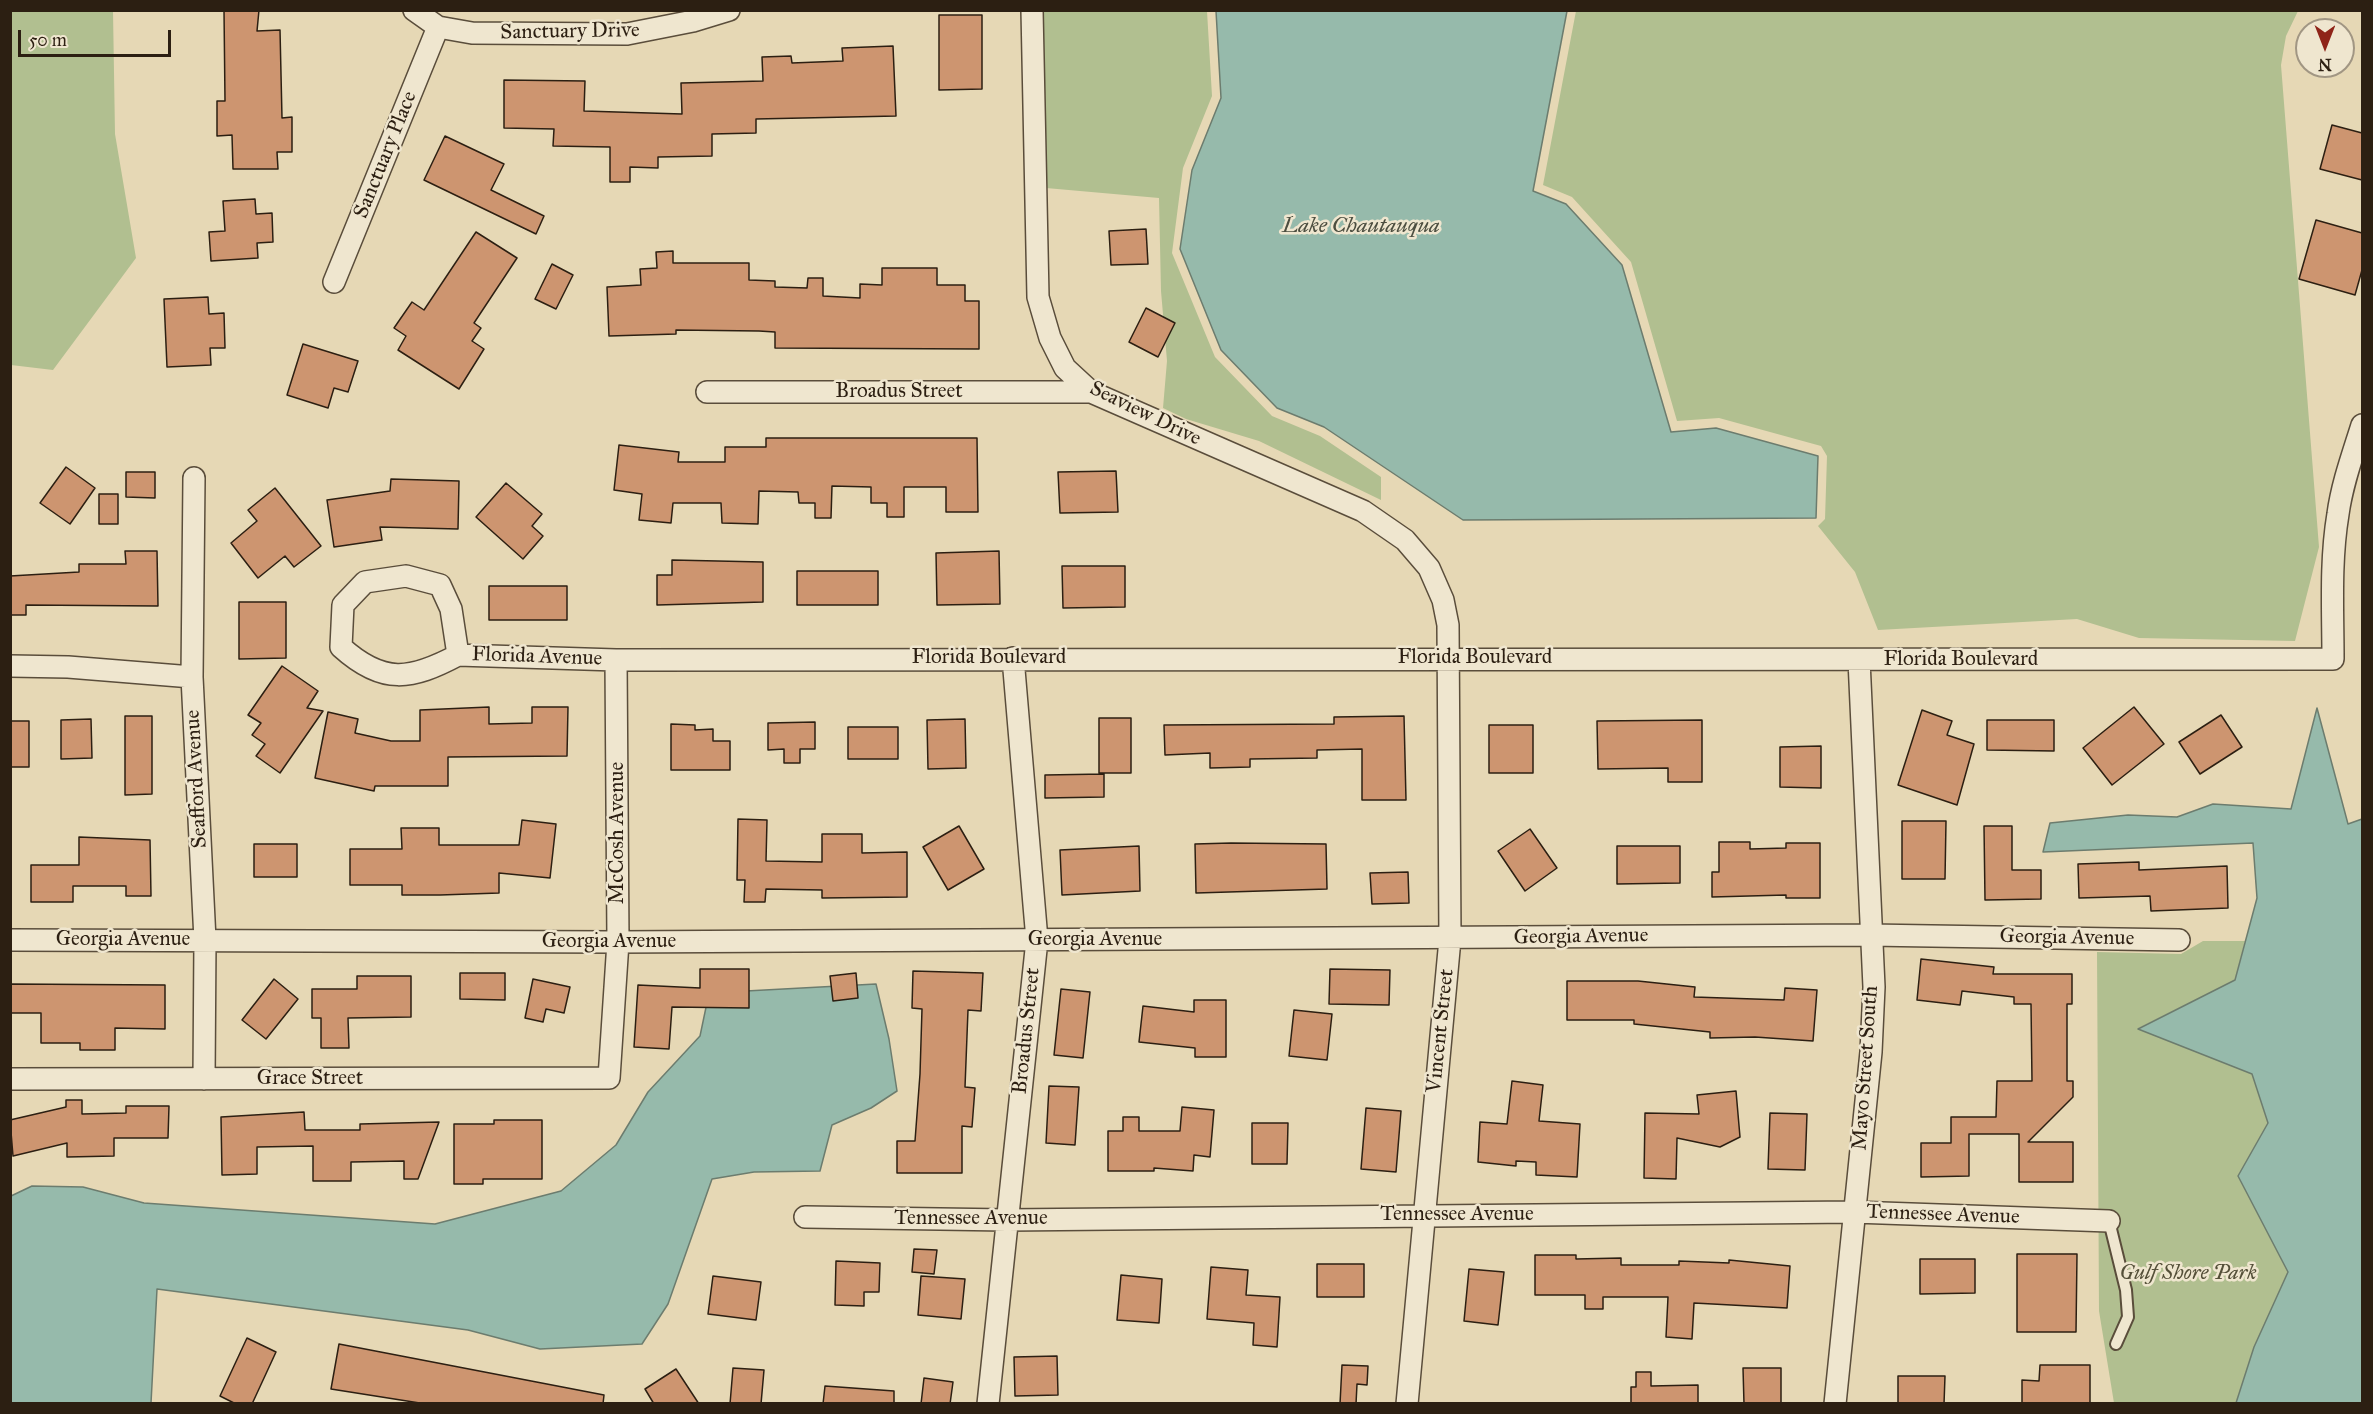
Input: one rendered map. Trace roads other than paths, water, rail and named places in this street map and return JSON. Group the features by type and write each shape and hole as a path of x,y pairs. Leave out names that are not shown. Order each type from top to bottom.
{"street":[{"name":"Sanctuary Drive","path":"414,10 438,27 471,33 627,33 693,21 729,10"},
{"name":"Seaview Drive","path":"1032,10 1038,297 1050,339 1065,368 1091,392 1363,511 1405,540 1429,568 1443,600 1448,625 1446,658"},
{"name":"Sanctuary Place","path":"334,282 438,27"},
{"name":"Broadus Street","path":"707,392 1091,392"},
{"name":"Florida Boulevard","path":"616,660 2333,659 2333,564 2338,514 2349,466 2362,425"},
{"name":"Seafford Avenue","path":"194,478 192,677 205,940 204,1079"},
{"name":"Florida Avenue","path":"458,655 451,609 440,585 406,576 365,582 343,604 341,647 362,665 382,673 417,674 458,655 616,660"},
{"name":"Broadus Street","path":"988,1404 1037,940 1013,658"},
{"name":"Vincent Street","path":"1407,1404 1450,939 1446,658"},
{"name":"McCosh Avenue","path":"609,1078 618,942 616,660"},
{"name":"Mayo Street South","path":"1835,1404 1871,1052 1874,987 1859,660"},
{"path":"10,666 192,677"},
{"name":"Georgia Avenue","path":"10,940 618,942 1870,935 2179,940"},
{"name":"Grace Street","path":"10,1079 609,1078"},
{"name":"Tennessee Avenue","path":"805,1216 1007,1220 1854,1212 2109,1221"}],"lane":[{"path":"2109,1221 2126,1290 2128,1317 2116,1344"}],"water":[{"name":"Lake Chautauqua","path":"1216,11 1567,11 1533,191 1566,204 1622,265 1671,432 1716,428 1818,456 1816,518 1463,520 1324,427 1277,408 1221,350 1180,249 1192,170 1221,98"},
{"path":"2317,708 2348,824 2362,819 2362,1403 2236,1403 2254,1347 2288,1272 2238,1176 2268,1123 2252,1074 2138,1029 2235,980 2257,898 2253,843 2043,852 2050,823 2128,815 2177,817 2213,804 2291,809"},
{"path":"876,984 889,1039 897,1091 871,1108 832,1125 820,1171 754,1172 712,1179 668,1304 642,1344 540,1349 468,1330 157,1289 151,1403 11,1404 11,1196 32,1186 83,1187 144,1203 435,1224 561,1191 616,1145 648,1092 700,1036 709,993"}],"park label":[{"name":"Gulf Shore Park","path":"2188,1274"}]}
